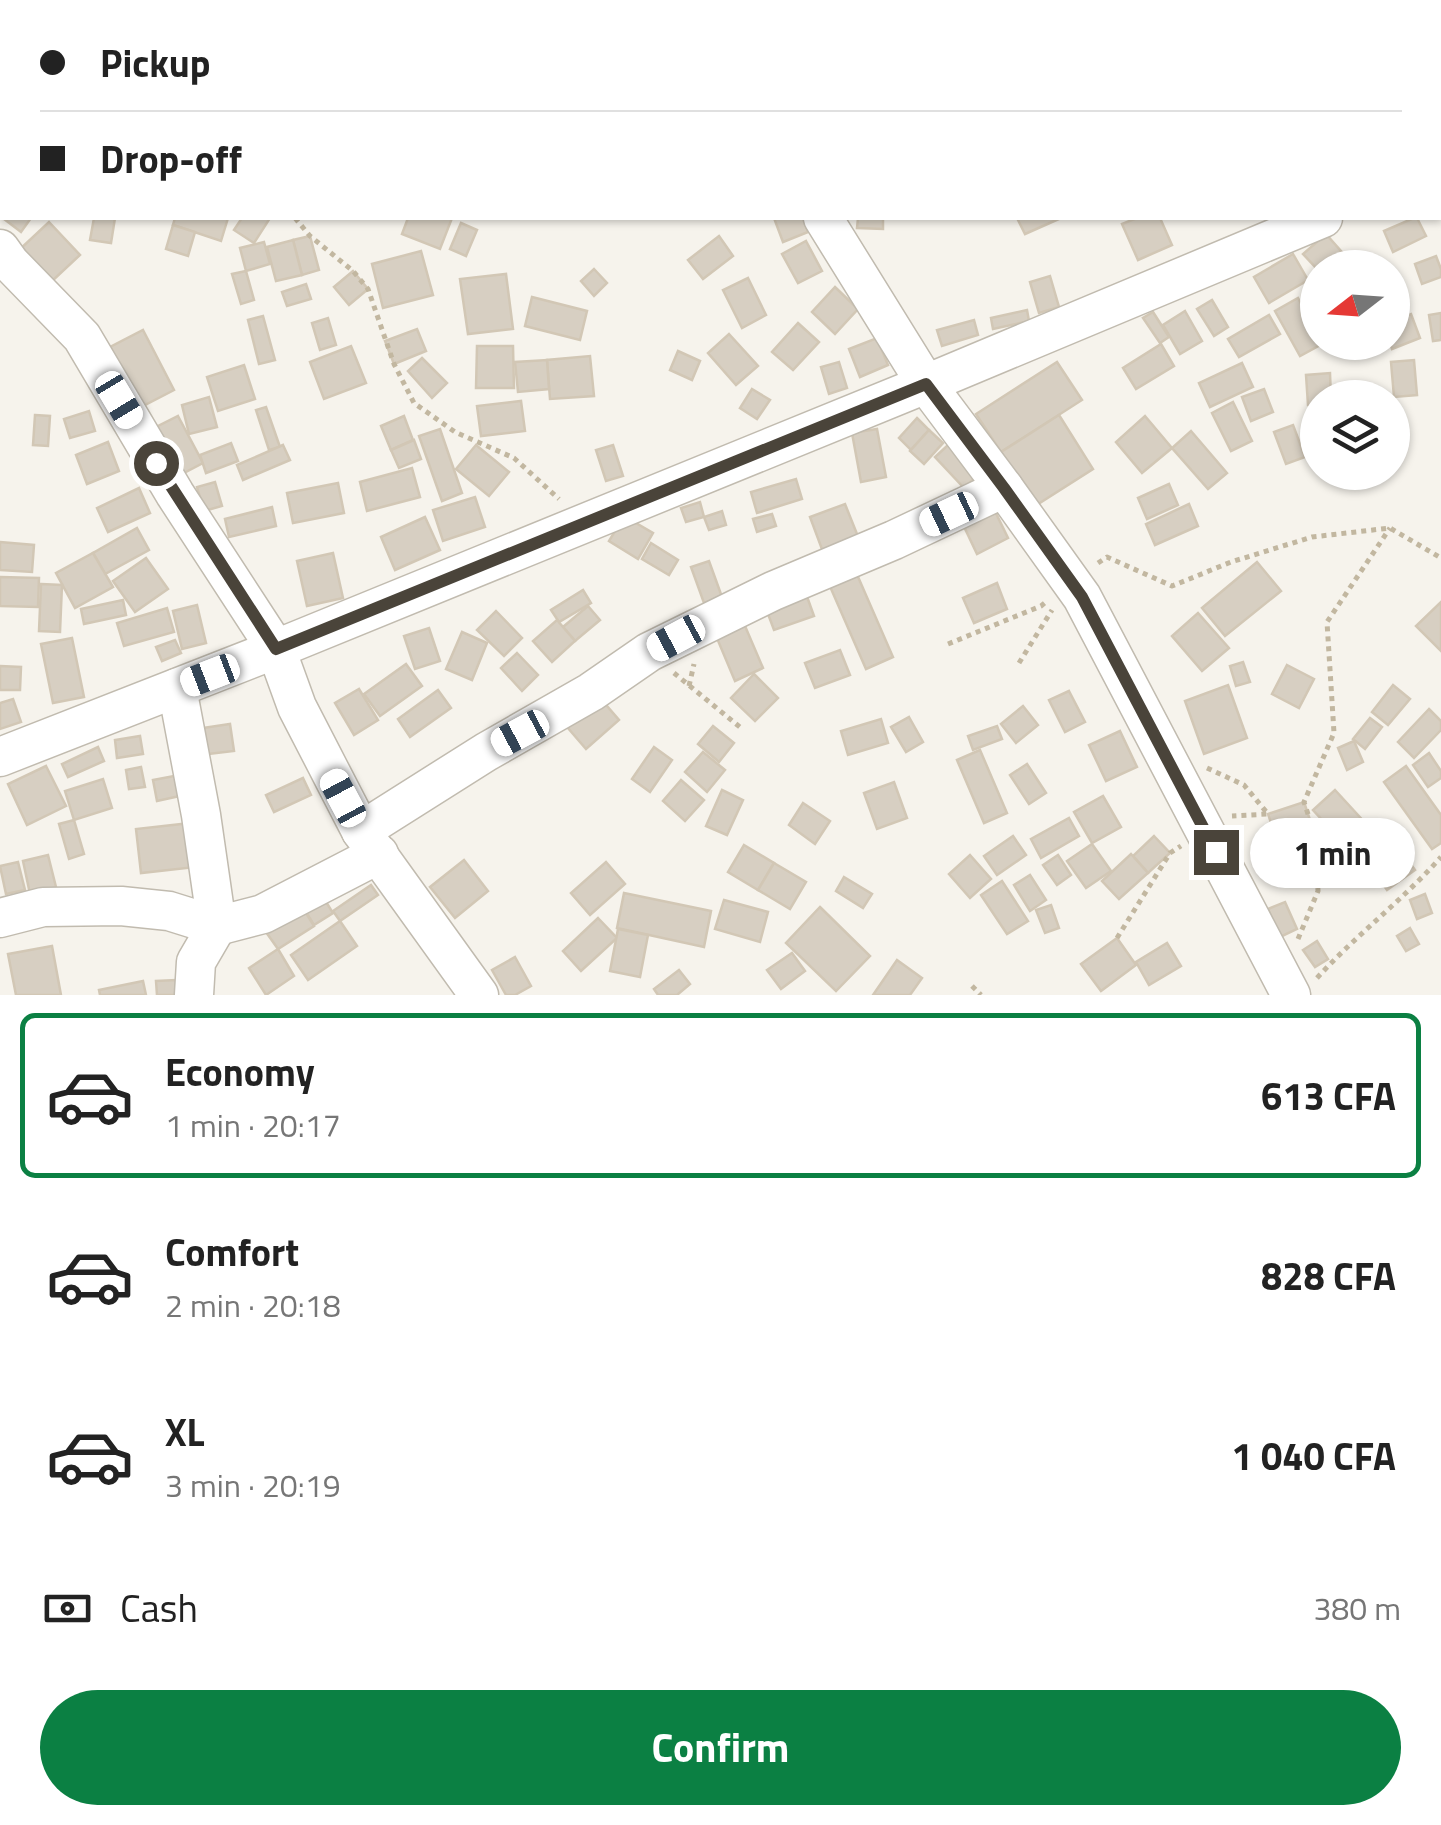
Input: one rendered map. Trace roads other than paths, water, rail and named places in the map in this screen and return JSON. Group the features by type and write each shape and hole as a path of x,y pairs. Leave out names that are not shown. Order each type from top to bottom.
{"street":[{"path":"824,220 926,384 1082,597 1202,825 1302,989"},
{"path":"0,757 276,649 1319,220"},
{"path":"0,248 82,337 175,494 276,649 298,706 370,843 479,995"},
{"path":"0,918 43,907 121,906 169,911 217,926 263,914 370,843 486,752 579,700 650,652 774,591 1004,488"},
{"path":"176,688 217,926 196,962 194,995"}]}
